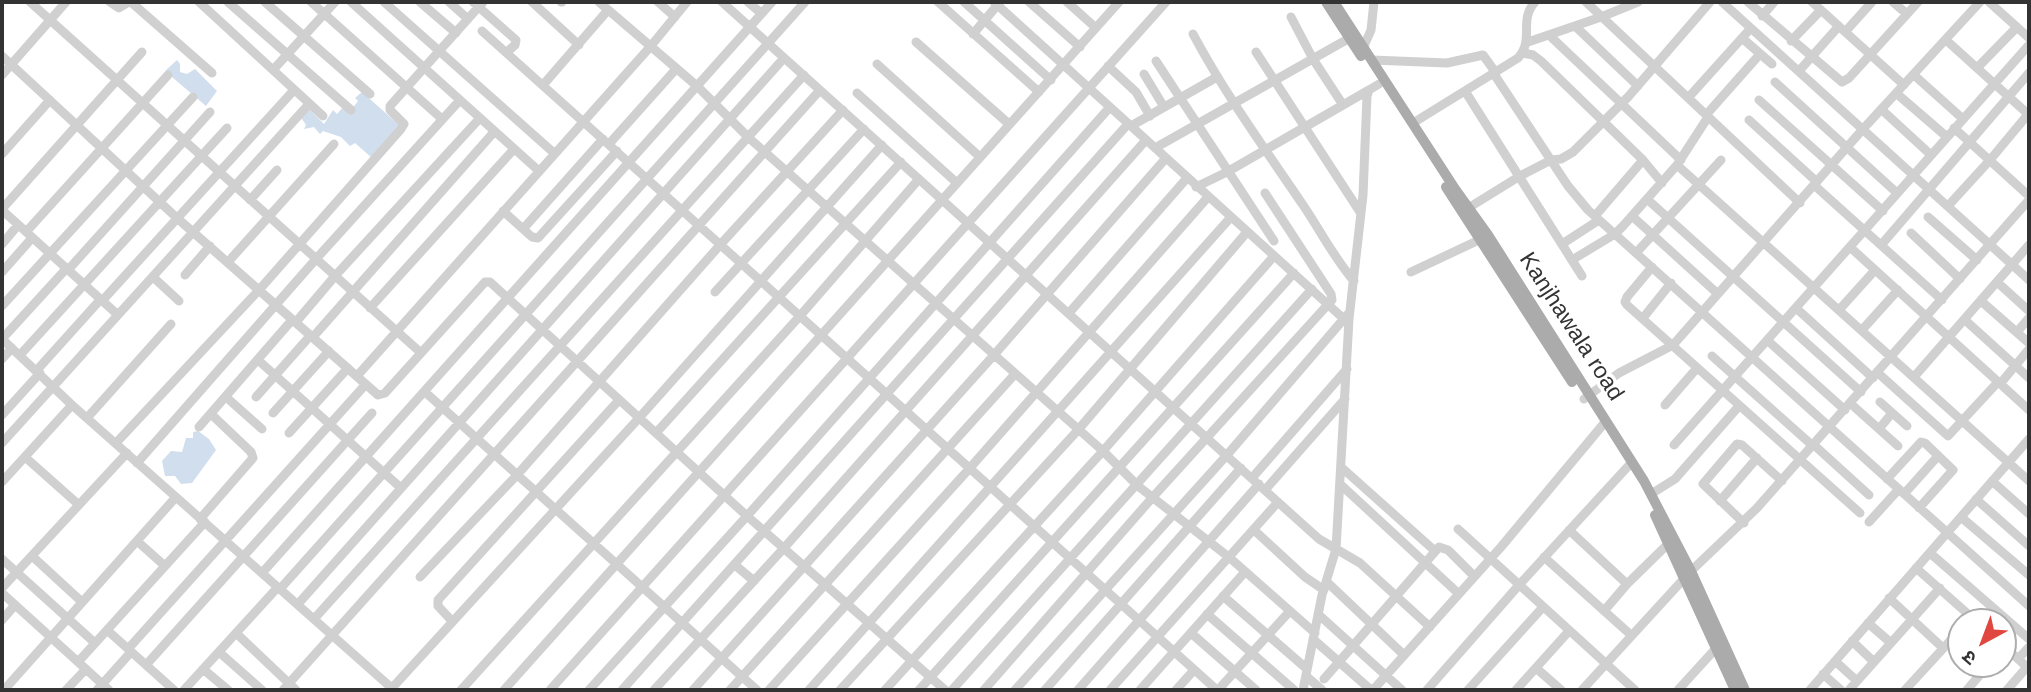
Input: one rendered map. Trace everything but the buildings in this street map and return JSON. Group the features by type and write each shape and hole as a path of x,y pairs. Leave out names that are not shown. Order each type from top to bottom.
{"main road":[{"name":"Kanjhawala road","path":"1326,2 1364,46 1465,210 1479,240 1587,397"},
{"name":"Kanjhawala road","path":"1335,2 1379,84 1651,494 1739,689"},
{"name":"Kanjhawala road","path":"1630,464 1672,540"}],"street":[{"path":"30,2 420,352"},
{"path":"2,75 66,2"},
{"path":"110,2 119,8 130,2 212,73"},
{"path":"199,2 323,116"},
{"path":"228,2 351,110"},
{"path":"265,2 370,94"},
{"path":"311,2 443,120"},
{"path":"273,70 335,2"},
{"path":"351,2 538,171"},
{"path":"384,2 554,153"},
{"path":"420,2 456,33"},
{"path":"449,2 468,19"},
{"path":"532,2 579,45"},
{"path":"598,2 697,86 749,138 1103,451 1138,486 1230,558 1372,690 1490,559 1604,424"},
{"path":"658,2 675,17"},
{"path":"357,376 688,2"},
{"path":"722,2 1319,539 1360,563 1430,626"},
{"path":"748,2 761,13"},
{"path":"262,573 772,2"},
{"path":"184,690 442,408 804,2"},
{"path":"938,2 1039,92"},
{"path":"964,2 1051,80"},
{"path":"1028,2 1080,47"},
{"path":"1067,2 1096,28"},
{"path":"550,690 1166,2"},
{"path":"1364,46 1371,30 1374,2"},
{"path":"1413,123 1523,53 1528,42 1526,21 1535,2"},
{"path":"1586,2 1800,203"},
{"path":"1528,42 1601,17 1634,2"},
{"path":"1465,210 1551,160 1561,159 1573,152 1638,86 1710,2"},
{"path":"1722,2 2029,280"},
{"path":"1748,2 1842,82 1849,78 1918,2"},
{"path":"1762,16 1774,2"},
{"path":"1799,71 1872,2"},
{"path":"1893,2 1907,14"},
{"path":"1587,397 1619,373 1673,345 1863,129 1980,2"},
{"path":"1989,2 2029,38"},
{"path":"116,443 259,290 403,127 402,122 389,108 479,3 516,40 515,45 507,52"},
{"path":"972,34 997,3 1208,198 1329,304 1347,316"},
{"path":"504,690 1009,124 1064,66 1115,3"},
{"path":"1791,41 1818,5 1904,85"},
{"path":"543,85 608,10"},
{"path":"1290,17 1343,105"},
{"path":"1575,26 1638,86"},
{"path":"1977,68 2017,27"},
{"path":"1688,98 1751,28"},
{"path":"482,31 777,298 1158,635 1214,689 1235,671 1289,612"},
{"path":"1193,34 1265,151 1317,226 1340,265 1354,281"},
{"path":"1549,35 1699,184 2029,481"},
{"path":"1155,148 1353,36"},
{"path":"1742,38 1772,64"},
{"path":"1946,40 2029,114 1948,206"},
{"path":"916,42 1009,124"},
{"path":"1674,445 2029,45"},
{"path":"118,315 2,209 142,52"},
{"path":"1256,52 1361,212"},
{"path":"1523,53 1536,57 1604,121 1662,183"},
{"path":"1572,260 1615,234 1632,216 1679,163 1707,116 1760,54"},
{"path":"1372,60 1447,64 1483,55 1576,196 1597,218 2029,606"},
{"path":"2,56 192,232 378,395 382,395 485,282 490,282 747,516 945,690"},
{"path":"298,604 544,331 784,58"},
{"path":"1156,61 1274,241"},
{"path":"877,64 980,157"},
{"path":"1108,66 1132,87 1150,116"},
{"path":"523,229 676,69"},
{"path":"1882,244 2029,73"},
{"path":"1144,74 1164,107"},
{"path":"2,272 25,232 169,75"},
{"path":"314,619 804,75"},
{"path":"1914,75 1963,119"},
{"path":"622,690 1129,125 1150,116 1217,77"},
{"path":"1775,82 1897,193"},
{"path":"1196,187 1265,151 1379,84"},
{"path":"2,415 101,300 294,90"},
{"path":"236,633 290,688 332,635 820,90"},
{"path":"1303,690 1318,614 1336,549 1346,399 1347,316 1354,281 1361,212 1369,90"},
{"path":"1465,91 1582,276"},
{"path":"857,93 957,183"},
{"path":"1896,93 1947,137"},
{"path":"2,306 193,97"},
{"path":"2,154 50,100"},
{"path":"137,463 460,100"},
{"path":"1759,100 1883,211"},
{"path":"2,443 309,104"},
{"path":"589,690 1110,107"},
{"path":"1881,109 1931,155"},
{"path":"420,577 517,475 843,110"},
{"path":"210,112 2,339 72,405 389,688 639,418 881,145"},
{"path":"199,427 480,118"},
{"path":"1749,120 1942,300"},
{"path":"20,355 227,128"},
{"path":"1582,690 1688,574 1744,523 1814,446 2029,198 1954,128"},
{"path":"715,292 864,129"},
{"path":"256,397 494,132"},
{"path":"654,690 784,548 1146,140"},
{"path":"228,262 334,144"},
{"path":"370,308 514,149"},
{"path":"503,211 536,238 541,236 617,151"},
{"path":"693,690 994,355 1166,158"},
{"path":"1562,244 1597,218 1643,160"},
{"path":"1636,253 1721,160"},
{"path":"656,433 901,162"},
{"path":"250,200 277,170"},
{"path":"1069,313 1187,178"},
{"path":"461,690 799,317 919,179"},
{"path":"984,690 1152,498 1332,300 1331,294 1265,193"},
{"path":"769,690 849,604 1208,198"},
{"path":"1647,199 1861,392"},
{"path":"1632,216 1718,294"},
{"path":"1928,217 1976,260"},
{"path":"809,690 1231,218"},
{"path":"2,244 25,232"},
{"path":"841,690 1077,430 1247,232"},
{"path":"1911,233 1960,279"},
{"path":"1411,272 1479,240"},
{"path":"1914,377 2029,245"},
{"path":"185,275 210,246"},
{"path":"1851,248 2029,410"},
{"path":"885,690 1103,451 1274,256"},
{"path":"1652,267 1625,300 1630,309 1860,513"},
{"path":"1839,310 1875,270"},
{"path":"919,690 1294,273"},
{"path":"153,277 179,301"},
{"path":"1997,282 2029,311"},
{"path":"1643,318 1671,283"},
{"path":"952,690 1138,486 1312,289"},
{"path":"1862,330 1898,290"},
{"path":"1981,301 2029,343"},
{"path":"1796,308 1946,435 1950,435 2029,349"},
{"path":"1015,690 1227,455 1347,316"},
{"path":"2017,332 2029,318"},
{"path":"1965,320 2029,378"},
{"path":"87,418 171,324"},
{"path":"1767,340 1898,446"},
{"path":"2,359 12,348"},
{"path":"273,413 329,351"},
{"path":"1712,356 1869,495"},
{"path":"258,360 401,488"},
{"path":"289,433 348,368"},
{"path":"1665,405 1697,368"},
{"path":"1078,690 1259,484 1347,369"},
{"path":"730,690 1015,374"},
{"path":"127,453 16,572 2,591 103,688 130,651 366,384"},
{"path":"425,392 757,690"},
{"path":"226,397 262,429"},
{"path":"1259,484 1346,399"},
{"path":"452,621 439,606 438,600 619,400"},
{"path":"1880,402 1907,426"},
{"path":"2,482 72,405"},
{"path":"1651,494 1675,479 1740,406"},
{"path":"146,665 372,413"},
{"path":"1879,429 1892,413"},
{"path":"66,690 95,643 166,566 253,458 251,452 211,414"},
{"path":"1887,479 1920,442 1925,443 1953,470 1919,508"},
{"path":"1810,690 2028,442"},
{"path":"1744,523 1703,486 1737,444 1742,445 1782,481"},
{"path":"1869,522 1938,456"},
{"path":"25,457 79,505"},
{"path":"1720,501 1757,458"},
{"path":"1427,690 1630,464"},
{"path":"1341,467 1435,551"},
{"path":"1045,690 1241,468"},
{"path":"1992,481 2029,514"},
{"path":"1340,484 1459,594"},
{"path":"4,690 176,497"},
{"path":"1976,499 2029,546"},
{"path":"1110,690 1278,502"},
{"path":"1961,517 2029,575"},
{"path":"1458,529 1636,690"},
{"path":"1254,530 1306,577 1325,586 1404,655"},
{"path":"1569,530 1628,584"},
{"path":"1604,611 1672,540"},
{"path":"137,541 166,566"},
{"path":"1324,679 1439,547 1445,547 1475,576"},
{"path":"1930,553 2029,639"},
{"path":"32,556 82,602"},
{"path":"1544,557 1631,635"},
{"path":"2,559 95,643"},
{"path":"735,565 754,580"},
{"path":"1916,568 1962,608"},
{"path":"1140,690 1244,573"},
{"path":"1849,690 1940,588"},
{"path":"1223,596 1268,635 1322,690"},
{"path":"1889,598 1943,648"},
{"path":"2,620 15,605"},
{"path":"1468,690 1543,607"},
{"path":"1207,614 1294,690"},
{"path":"1318,614 1402,690"},
{"path":"1868,623 1891,643"},
{"path":"107,630 174,690"},
{"path":"1516,690 1569,631"},
{"path":"1191,633 1256,690"},
{"path":"1852,641 1874,662"},
{"path":"1678,690 1719,644"},
{"path":"1905,690 1947,644"},
{"path":"2007,690 2028,668 2018,659 2029,647"},
{"path":"219,652 262,690"},
{"path":"1835,661 1857,681"},
{"path":"1536,668 1553,688"},
{"path":"203,669 228,690"},
{"path":"1176,690 1194,670"},
{"path":"1823,674 1841,690"}],"water":[{"path":"177,60 180,72 187,74 195,69 217,91 206,106 165,71"},
{"path":"362,92 399,125 371,157 355,143 350,146 341,137 323,131 320,134 314,127 304,129 306,125 300,116 308,108 324,124 333,110 337,114 344,106 351,110 358,101 355,98"},
{"path":"198,431 209,439 216,450 192,483 181,484 175,476 165,476 162,461 171,451 182,452 186,438 193,438 193,432"}]}
